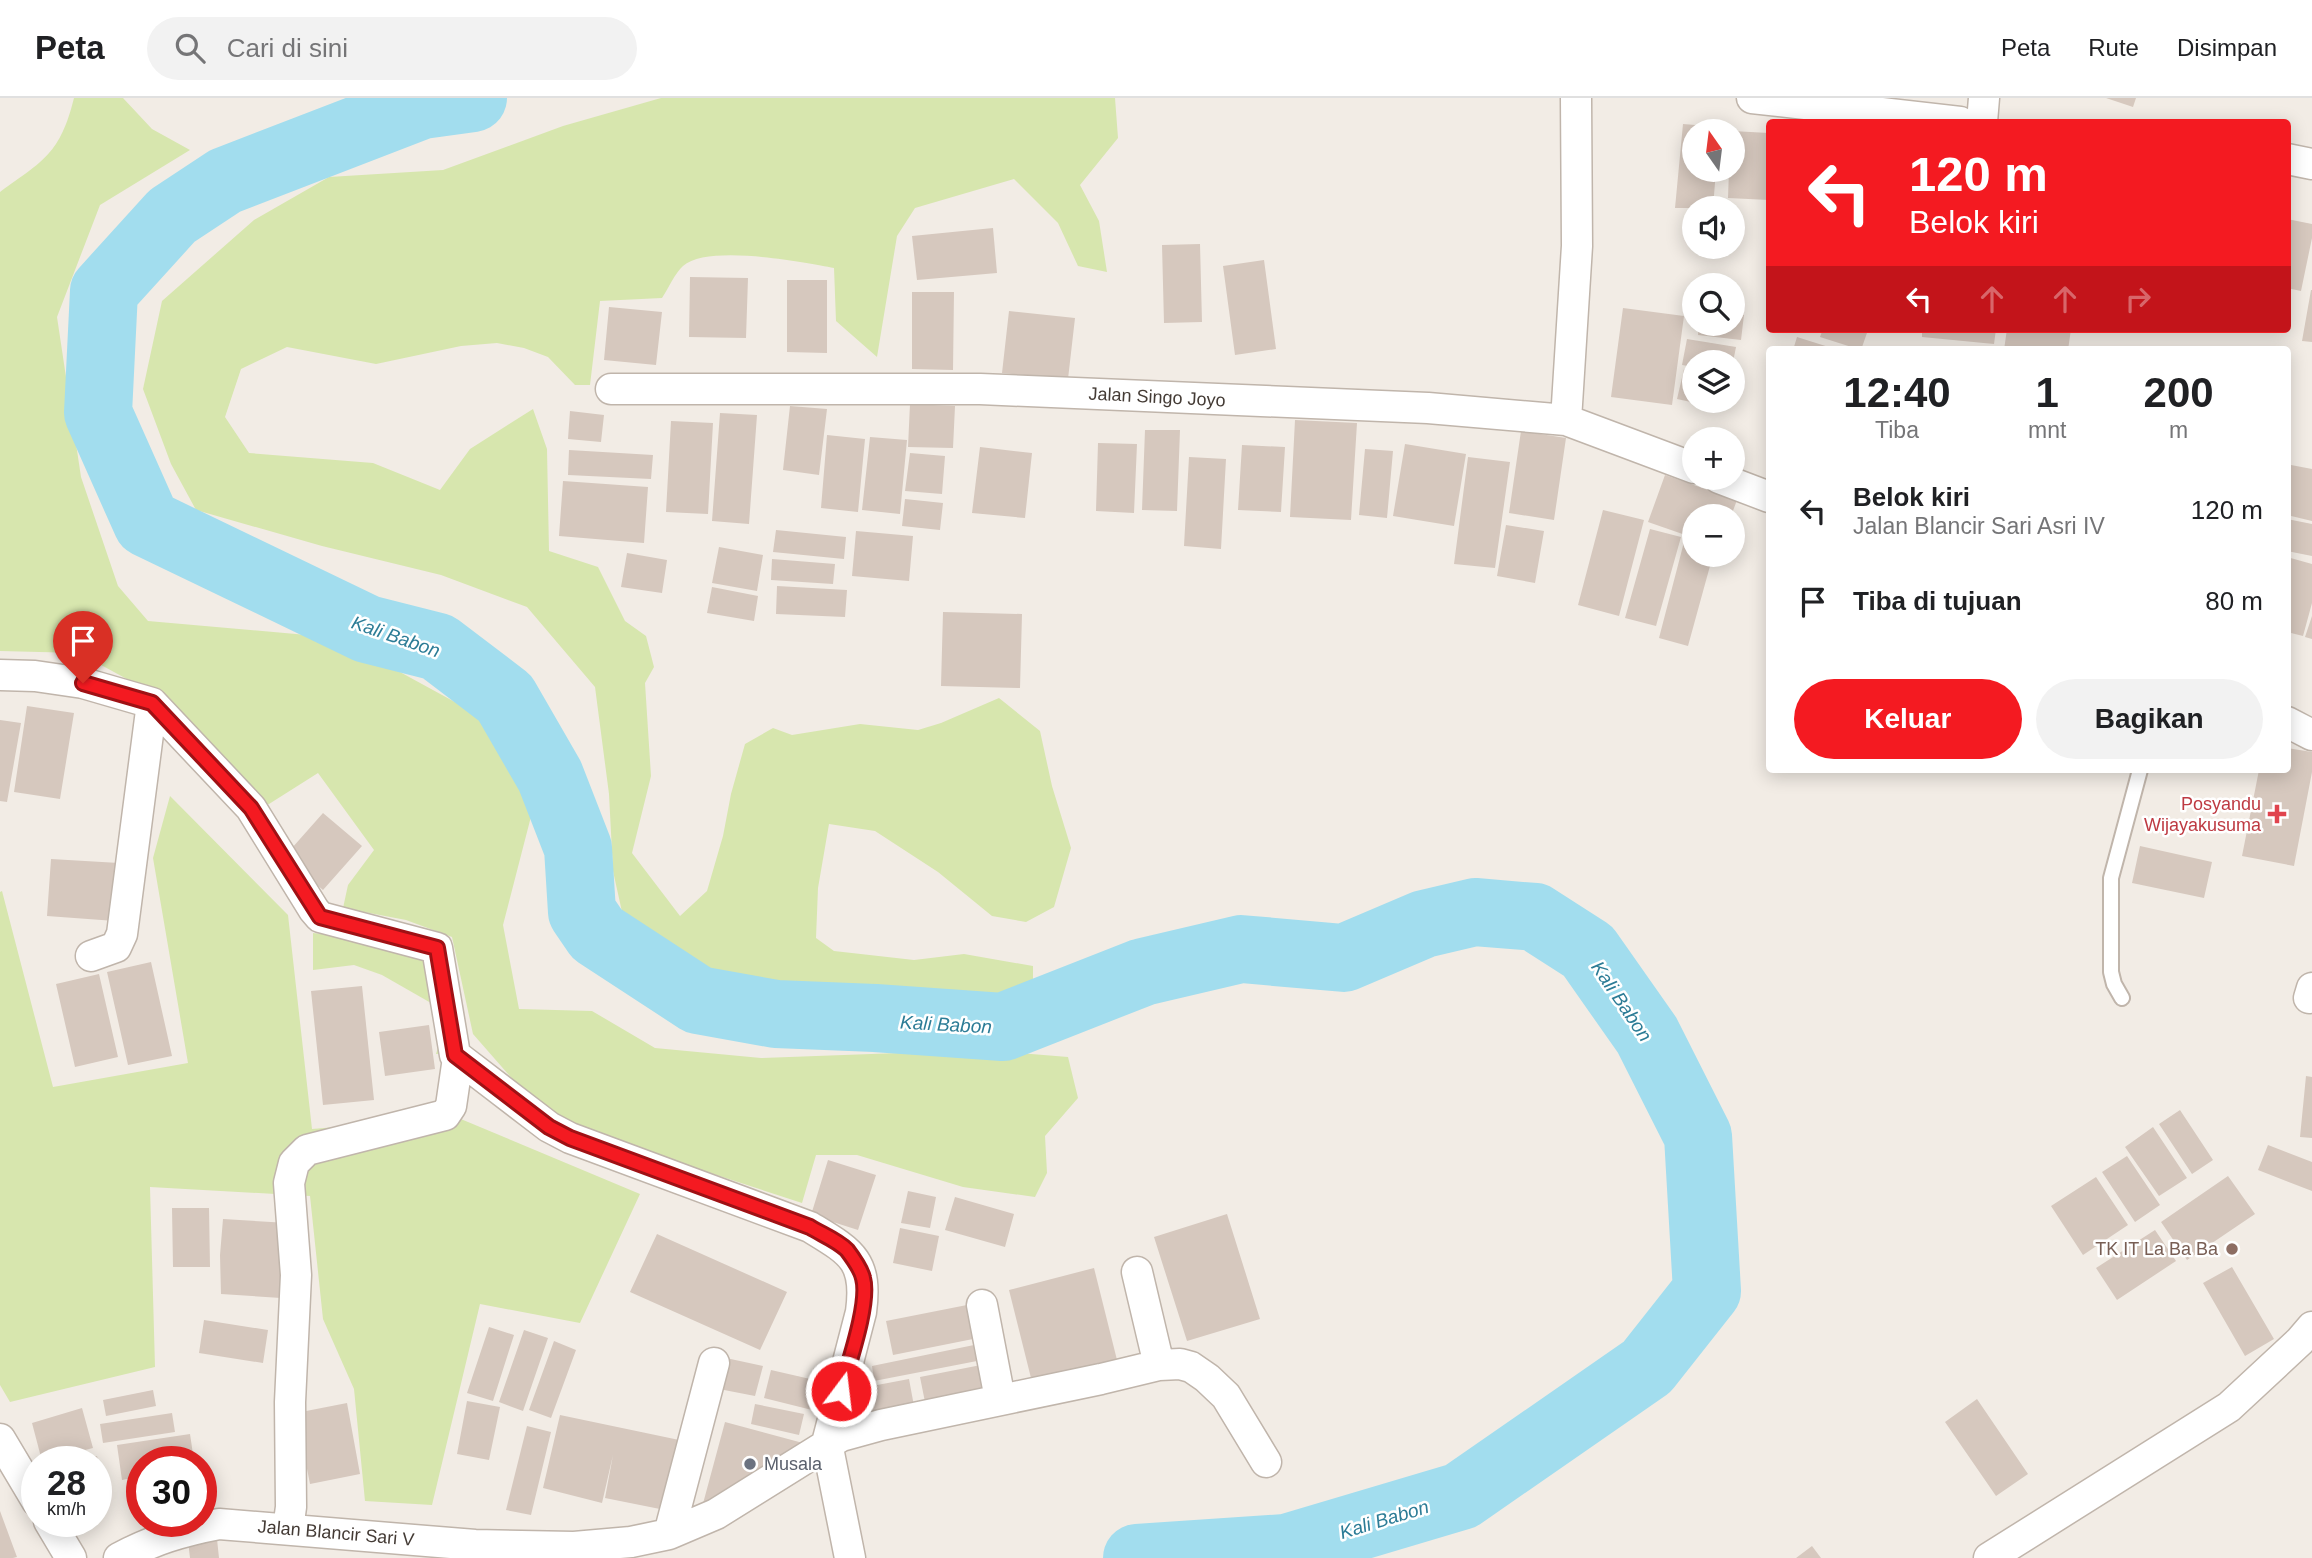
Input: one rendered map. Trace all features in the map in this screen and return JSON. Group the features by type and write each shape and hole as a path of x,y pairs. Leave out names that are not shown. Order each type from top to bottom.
{"street":[{"path":"1566,420 1577,246 1576,98"},
{"path":"1752,98 1933,119"},
{"path":"1982,119 1984,98"},
{"path":"2291,160 2312,164"},
{"name":"Jalan Singo Joyo","path":"611,389 980,389 1428,408 1566,420 1682,464"},
{"path":"1745,488 1766,496"},
{"path":"0,675 35,676 83,683 152,703 251,808 320,917 437,948 457,1058 549,1127 570,1138 810,1227 845,1248 863,1279 862,1312 827,1443 850,1558"},
{"path":"91,956 116,947 122,934 152,703"},
{"path":"2291,724 2312,735"},
{"path":"288,1529 291,1507 290,1402 296,1275 289,1184 294,1163 307,1150 445,1115 451,1106 457,1058"},
{"path":"1137,1272 1159,1365 1180,1364 1191,1367 1207,1378 1226,1396 1266,1462"},
{"path":"982,1305 1000,1399"},
{"path":"1989,1558 2229,1407 2291,1351 2312,1327"},
{"path":"668,1534 714,1363"},
{"name":"Jalan Blancir Sari V","path":"119,1558 151,1541 219,1524 288,1529 476,1551 631,1542 668,1534 737,1502 841,1436 1159,1365"},
{"path":"0,1439 21,1474"},
{"path":"59,1537 71,1558"}],"lane":[{"path":"2122,998 2111,972 2111,878 2139,773"}],"green space":[{"path":"74,98 123,98 152,129 190,150 100,205 57,317 81,477 118,586 148,621 318,636 378,660 475,713 535,801 503,925 519,1009 592,1011 655,1048 761,1058 980,1050 1068,1057 1078,1098 1045,1136 1047,1173 1035,1197 963,1187 857,1155 816,1155 802,1203 585,1132 523,1091 473,1034 452,937 406,920 343,908 348,885 374,850 318,773 242,821 136,684 79,653 0,651 0,192 39,163 56,144 69,117"},
{"path":"661,98 1115,98 1118,138 1080,185 1099,221 1107,272 1078,266 1058,223 1014,179 915,208 897,236 877,357 836,321 834,268 756,256 713,256 683,266 662,298 600,301 590,385 575,385 548,357 524,348 497,343 461,346 376,364 287,347 241,369 225,417 249,453 373,463 440,490 470,449 533,409 547,449 549,551 598,567 625,621 646,636 654,667 645,683 651,776 632,853 680,916 707,891 745,744 773,728 792,735 860,724 918,730 999,698 1040,731 1052,786 1071,848 1054,907 1026,922 992,916 938,872 875,831 829,824 818,888 816,938 834,951 914,960 964,954 1033,966 1033,998 781,981 731,990 677,981 626,930 613,871 609,794 595,687 527,607 441,575 322,546 196,510 171,464 143,389 162,301 254,220 329,177 443,170 563,126"},
{"path":"170,796 288,915 312,1129 456,1117 640,1194 580,1323 480,1304 432,1505 365,1501 354,1389 323,1319 310,1196 150,1187 155,1367 10,1402 0,1385 0,892 2,891 53,1087 188,1063 153,858"},
{"path":"313,933 439,948 452,1053 436,1054 443,1032 438,1007 382,975 354,965 313,970"}],"building":[{"path":"2106,98 2136,98 2133,107"},
{"path":"1745,132 1766,133 1766,200 1728,196 1729,182 1745,182"},
{"path":"1682,134 1682,182 1715,182 1714,196 1682,196 1682,208 1675,208"},
{"path":"2291,220 2312,224 2312,238 2301,291 2291,289"},
{"path":"993,228 997,273 917,280 912,236"},
{"path":"1200,244 1202,322 1164,323 1162,245"},
{"path":"1264,260 1276,349 1235,355 1223,266"},
{"path":"690,277 748,278 746,338 689,337"},
{"path":"787,280 827,280 827,353 787,352"},
{"path":"2312,290 2312,342 2302,341"},
{"path":"912,292 954,292 953,370 912,369"},
{"path":"609,307 662,312 656,365 604,360"},
{"path":"1623,308 1682,316 1672,405 1611,397"},
{"path":"1009,311 1075,318 1068,379 1002,373"},
{"path":"1822,333 1867,333 1862,346 1848,346 1820,337"},
{"path":"1922,333 1995,333 1994,344 1922,337"},
{"path":"2006,333 2070,333 2069,346 2005,346"},
{"path":"1707,336 1741,336 1741,340"},
{"path":"1797,337 1826,346 1794,346"},
{"path":"1687,339 1736,347 1735,350 1685,350"},
{"path":"1682,378 1682,400 1677,399"},
{"path":"910,404 955,406 953,448 908,447"},
{"path":"790,406 827,409 819,475 783,470"},
{"path":"570,411 604,415 601,442 568,439"},
{"path":"720,413 757,415 749,524 712,521"},
{"path":"1295,420 1357,423 1351,520 1290,517"},
{"path":"671,421 713,423 708,514 666,512"},
{"path":"1145,430 1180,430 1177,511 1142,510"},
{"path":"1521,431 1566,438 1554,520 1509,513"},
{"path":"827,435 865,439 858,512 821,508"},
{"path":"870,437 907,440 900,514 862,510"},
{"path":"1098,443 1137,444 1134,513 1096,511"},
{"path":"1405,444 1466,454 1454,526 1393,516"},
{"path":"1242,445 1285,447 1281,512 1238,510"},
{"path":"980,447 1032,453 1025,518 972,513"},
{"path":"1365,449 1393,451 1387,518 1359,515"},
{"path":"569,450 653,455 651,479 568,475"},
{"path":"910,453 945,456 942,494 905,491"},
{"path":"1189,457 1226,459 1221,549 1184,546"},
{"path":"1468,457 1510,462 1495,568 1454,564"},
{"path":"2291,465 2312,469 2312,521 2291,516"},
{"path":"1665,475 1682,481 1682,490 1708,490 1737,500 1736,504 1682,504 1682,534 1648,522"},
{"path":"563,481 648,487 644,543 559,536"},
{"path":"905,499 943,503 940,530 902,526"},
{"path":"1603,510 1644,520 1619,616 1578,605"},
{"path":"2291,520 2312,524 2312,556 2291,552"},
{"path":"1506,525 1544,531 1535,583 1497,576"},
{"path":"1650,529 1681,537 1656,626 1625,618"},
{"path":"776,530 846,537 844,559 773,552"},
{"path":"856,531 913,536 909,581 852,576"},
{"path":"719,547 763,555 757,591 712,583"},
{"path":"1682,550 1682,567 1710,567 1688,646 1659,638"},
{"path":"627,553 667,560 662,593 621,587"},
{"path":"2291,558 2312,564 2312,603 2303,636 2291,633"},
{"path":"772,559 835,564 833,584 771,580"},
{"path":"777,586 847,590 845,617 776,614"},
{"path":"712,587 758,596 754,621 707,613"},
{"path":"943,612 1022,614 1020,688 941,686"},
{"path":"2312,616 2312,639 2305,637"},
{"path":"27,706 74,713 60,799 14,792"},
{"path":"0,720 21,723 7,802 0,801"},
{"name":"Posyandu Wijayakusuma","path":"2291,749 2312,752 2312,772 2294,866 2242,856 2258,773 2291,773"},
{"path":"323,813 362,846 323,890 284,857"},
{"path":"2140,846 2212,862 2204,898 2132,883"},
{"path":"51,859 119,863 115,921 47,916"},
{"path":"151,962 172,1056 128,1065 107,972"},
{"path":"99,974 118,1057 75,1067 56,984"},
{"path":"362,986 374,1100 323,1105 311,991"},
{"path":"429,1025 435,1069 385,1076 379,1032"},
{"path":"2306,1076 2312,1077 2312,1138 2300,1137"},
{"path":"2180,1110 2213,1160 2192,1174 2159,1124"},
{"path":"2153,1127 2187,1178 2159,1196 2125,1147"},
{"path":"2268,1145 2312,1162 2312,1191 2258,1170"},
{"path":"2127,1156 2160,1205 2135,1222 2102,1172"},
{"path":"828,1160 876,1175 858,1230 811,1215"},
{"path":"2228,1176 2255,1214 2187,1260 2161,1222"},
{"path":"2096,1177 2128,1225 2083,1255 2051,1206"},
{"path":"908,1191 936,1197 930,1228 901,1223"},
{"path":"955,1197 1014,1214 1005,1247 945,1230"},
{"path":"172,1208 209,1208 210,1267 173,1267"},
{"path":"1227,1214 1260,1319 1187,1341 1154,1237"},
{"path":"223,1219 288,1223 281,1298 221,1294"},
{"path":"900,1228 939,1236 932,1271 893,1263"},
{"path":"2155,1230 2176,1261 2117,1300 2096,1268"},
{"path":"657,1234 787,1292 760,1350 630,1292"},
{"path":"2232,1267 2274,1339 2245,1356 2203,1283"},
{"path":"1094,1268 1117,1360 1032,1382 1009,1290"},
{"path":"972,1304 978,1338 893,1355 886,1321"},
{"path":"204,1320 268,1330 263,1363 199,1353"},
{"path":"489,1327 514,1335 493,1401 467,1393"},
{"path":"524,1330 548,1338 523,1411 499,1402"},
{"path":"554,1341 576,1350 551,1418 529,1410"},
{"path":"974,1345 977,1361 874,1381 872,1366"},
{"path":"726,1358 763,1366 755,1396 719,1389"},
{"path":"981,1365 987,1396 926,1407 920,1377"},
{"path":"771,1370 819,1381 812,1410 764,1398"},
{"path":"909,1379 914,1406 860,1416 856,1389"},
{"path":"153,1390 156,1406 106,1416 103,1400"},
{"path":"1977,1399 2028,1474 1996,1496 1945,1422"},
{"path":"467,1401 500,1407 489,1460 457,1454"},
{"path":"347,1403 360,1474 310,1484 296,1413"},
{"path":"755,1404 804,1414 799,1435 751,1424"},
{"path":"82,1408 92,1446 38,1446 32,1423"},
{"path":"172,1413 175,1432 103,1443 100,1424"},
{"path":"560,1415 684,1441 670,1511 605,1498 613,1455 602,1503 543,1488"},
{"name":"Musala","path":"725,1422 814,1446 701,1511"},
{"path":"527,1426 551,1432 531,1515 506,1510"},
{"path":"190,1434 192,1446 126,1446 126,1479 122,1480 117,1445"},
{"path":"0,1511 17,1557 0,1558"},
{"path":"217,1539 219,1558 190,1558 188,1541"},
{"path":"1812,1546 1821,1558 1796,1558"}],"waterway":[{"name":"Kali Babon","path":"473,98 422,105 225,181 172,216 104,291 98,413 147,523 367,629 438,647 505,698 550,776 578,848 582,912 597,934 698,1000 776,1014 1003,1027 1143,972 1241,949 1344,958 1424,924 1475,912 1535,917 1588,951 1647,1035 1698,1136 1707,1291 1647,1367 1461,1496 1286,1548 1137,1558"}],"place":[{"name":"Posyandu Wijayakusuma","path":"2277,814"},
{"name":"TK IT La Ba Ba","path":"2232,1249"},
{"name":"Musala","path":"750,1464"}],"route":[{"path":"83,683 152,703 251,808 320,917 437,948 440,953 455,1055 549,1127 570,1138 810,1227 845,1248 863,1279 864,1290 862,1312 841,1391"}]}
